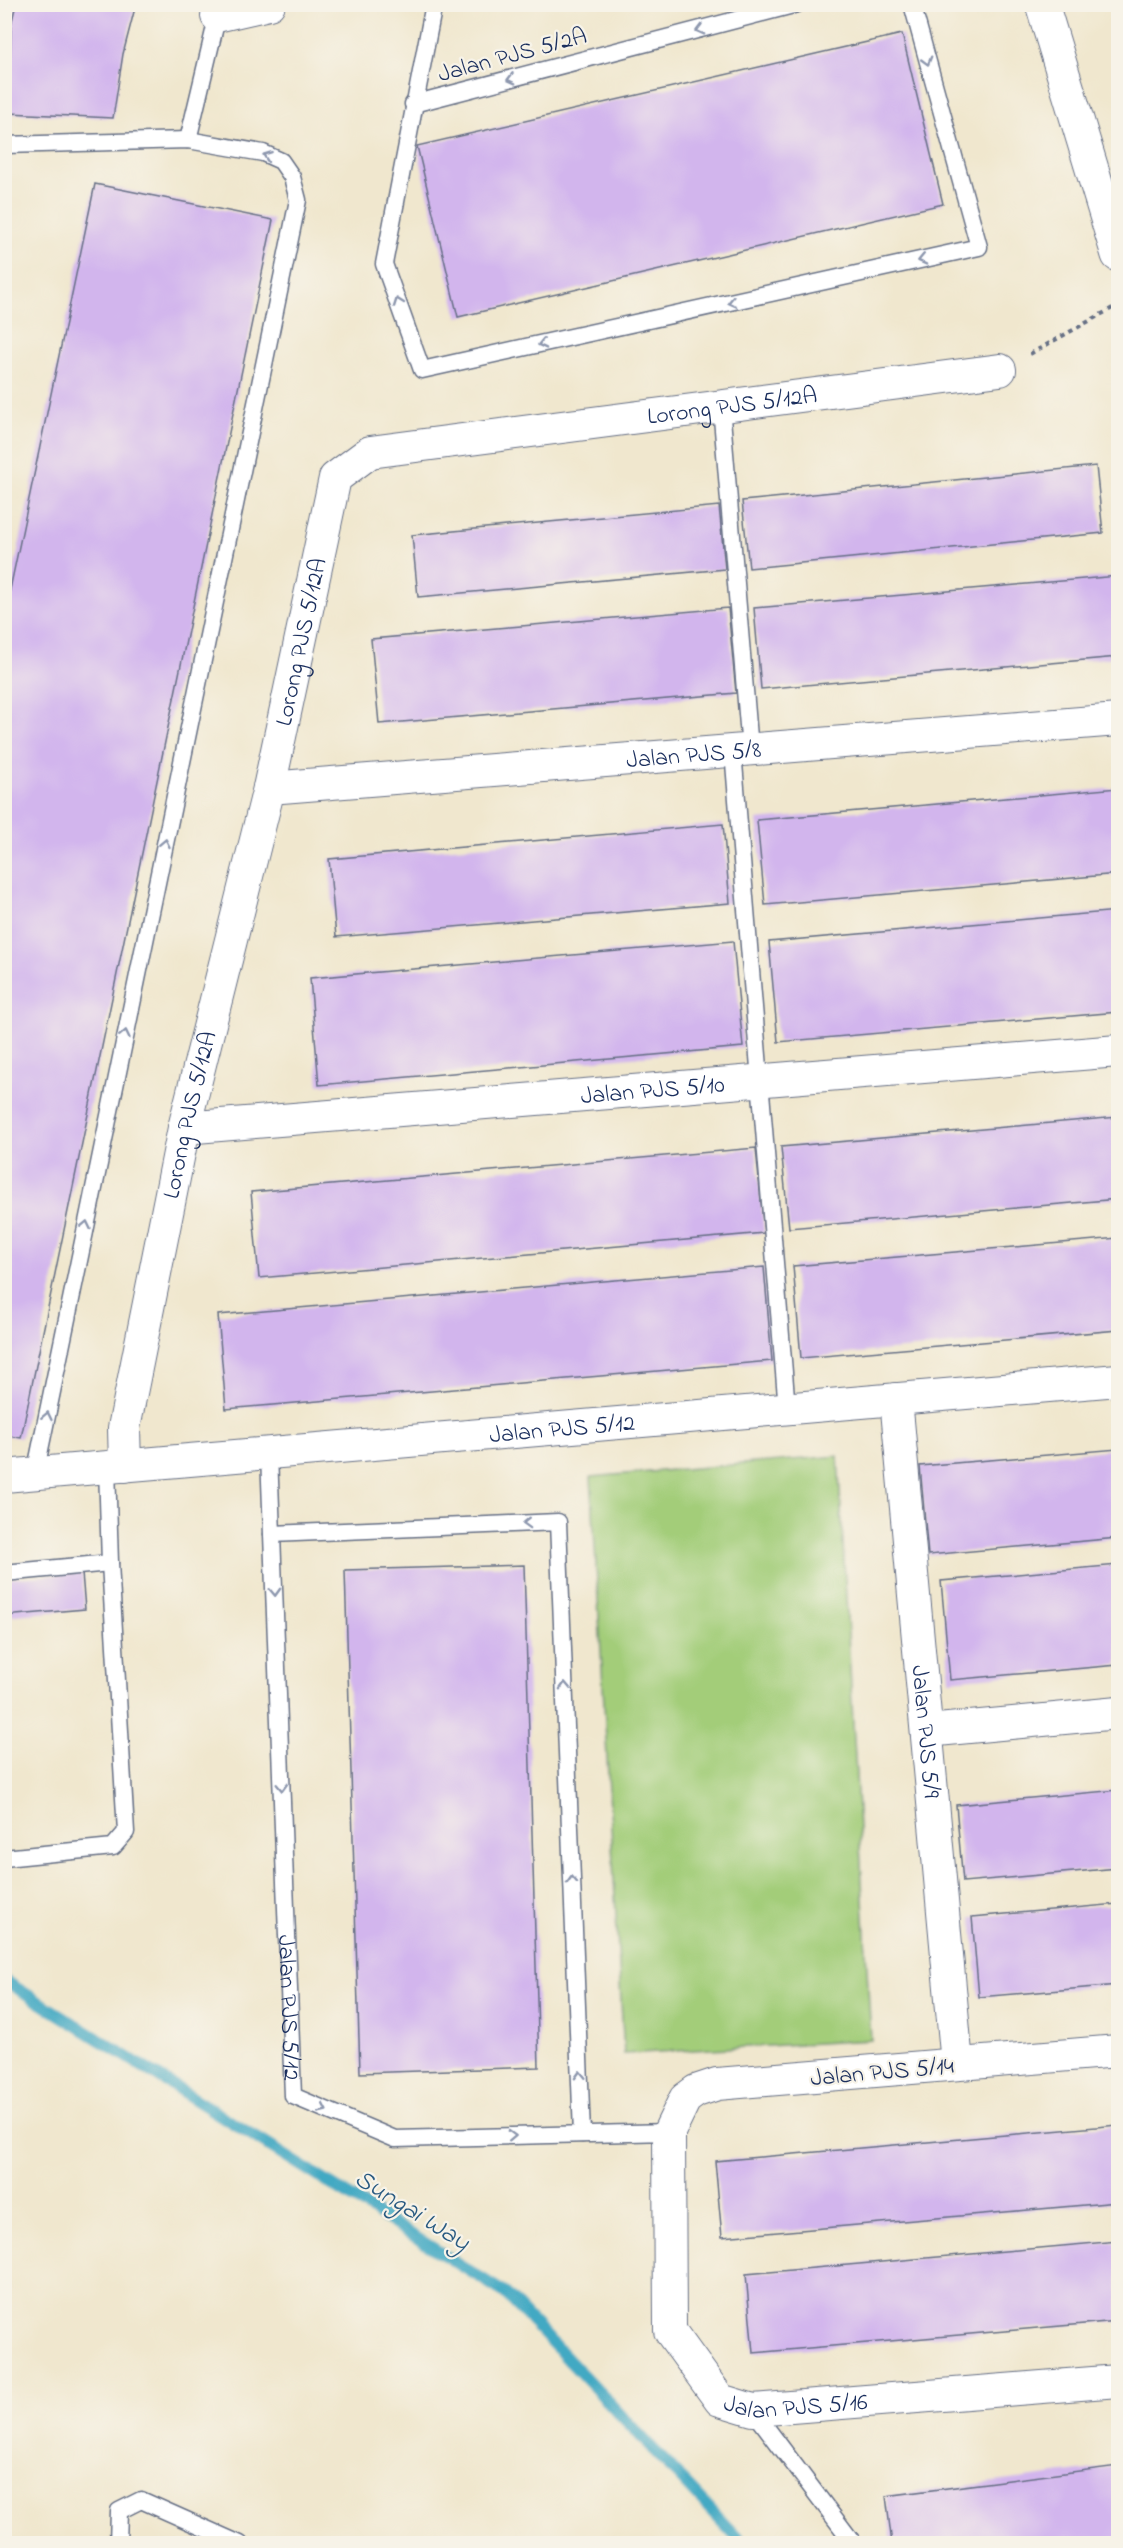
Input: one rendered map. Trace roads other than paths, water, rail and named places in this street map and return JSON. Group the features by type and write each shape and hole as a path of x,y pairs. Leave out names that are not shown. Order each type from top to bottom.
{"street":[{"path":"218,10 269,4"},
{"path":"1042,4 1119,255"},
{"name":"Lorong PJS 5/12A","path":"116,1467 184,1128 269,788 335,478 370,452 1000,370"},
{"name":"Jalan PJS 5/8","path":"269,788 1119,720"},
{"name":"Jalan PJS 5/10","path":"184,1128 1119,1052"},
{"name":"Jalan PJS 5/12","path":"4,1476 1119,1380"},
{"name":"Jalan PJS 5/9","path":"896,1399 957,2064"},
{"path":"927,1731 1119,1713"},
{"name":"Jalan PJS 5/14","path":"669,2132 685,2099 696,2091 717,2084 1119,2051"},
{"name":"Jalan PJS 5/16","path":"669,2132 670,2331 720,2400 753,2410 1119,2380"}],"lane":[{"path":"434,4 384,264 422,370 979,247 912,4"},
{"name":"Jalan PJS 5/2A","path":"413,104 797,4"},
{"path":"188,140 218,10"},
{"path":"4,145 188,140 263,153 281,161 292,177 298,200 35,1474"},
{"path":"721,406 760,1081 787,1408"},
{"path":"269,1454 273,1534 558,1522 582,2134"},
{"path":"4,1857 113,1847 126,1832 110,1563 116,1467"},
{"name":"Jalan PJS 5/12","path":"273,1534 293,2097 395,2139 669,2132"},
{"path":"4,1573 110,1563"},
{"path":"753,2410 854,2544"},
{"path":"117,2544 119,2511 141,2500 240,2544"}],"waterway":[{"name":"Sungai Way","path":"4,1980 505,2293 743,2544"}]}
